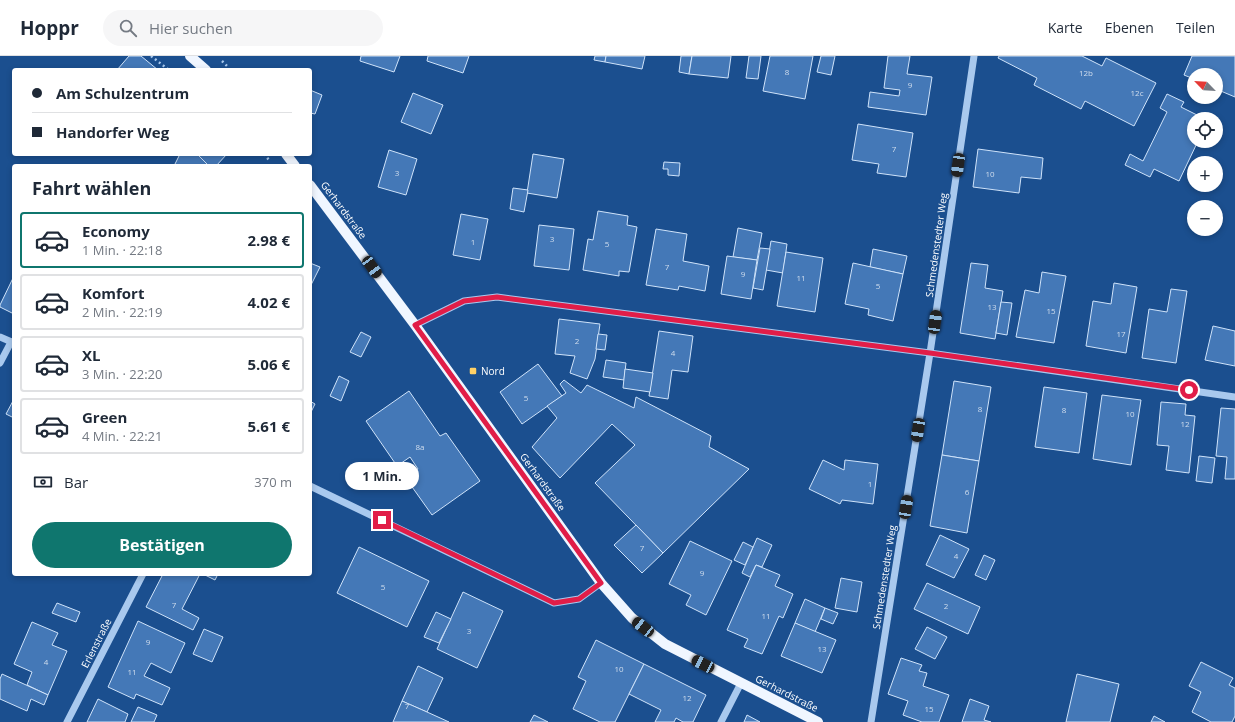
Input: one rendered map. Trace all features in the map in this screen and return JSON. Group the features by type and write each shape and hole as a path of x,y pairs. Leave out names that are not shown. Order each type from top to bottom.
{"main road":[{"path":"190,56 204,68"},
{"path":"288,156 294,164"},
{"name":"Gerhardstraße","path":"312,188 415,325 601,583 632,618 665,644 818,722"}],"street":[{"name":"Schmedenstedter Weg","path":"871,722 930,353 974,56"},
{"path":"415,325 464,301 497,297 930,353 1235,397"},
{"path":"0,337 12,343 0,363"},
{"path":"312,487 554,603 579,599 601,583"},
{"name":"Erlenstraße","path":"68,722 142,576"},
{"path":"721,722 741,683"}],"path":[{"path":"151,56 166,68"}],"building":[{"path":"129,56 141,56 156,68 119,68"},
{"path":"361,56 400,56 394,72 360,61"},
{"path":"428,56 469,56 463,73 427,61"},
{"path":"595,56 606,56 605,62 594,60"},
{"path":"606,56 645,56 642,69 605,62"},
{"path":"681,56 692,56 689,74 679,72"},
{"path":"692,56 731,56 728,78 689,74"},
{"path":"749,56 761,56 758,79 746,78"},
{"path":"770,56 813,56 805,99 763,91"},
{"path":"821,56 835,56 831,75 817,72"},
{"path":"888,56 910,56 907,74 932,77 926,115 868,107 870,92 899,96 900,90 884,88"},
{"path":"999,56 1082,56 1102,66 1106,58 1156,83 1134,126 1085,101 1081,109 1034,85 1037,78 998,58"},
{"path":"1192,56 1235,56 1235,97 1223,92 1223,68 1187,68 1187,76 1184,75"},
{"path":"312,91 322,95 315,114 312,113"},
{"path":"413,93 443,105 431,134 401,122"},
{"path":"1167,94 1184,102 1181,107 1191,112 1187,112 1187,148 1195,148 1191,156 1187,156 1187,164 1179,181 1154,169 1150,177 1125,165 1130,154 1143,161 1167,112 1160,108"},
{"path":"858,124 913,133 906,177 877,173 879,164 852,160"},
{"path":"978,149 1043,158 1041,179 1021,177 1019,193 973,187"},
{"path":"389,150 417,159 406,195 378,187"},
{"path":"533,154 564,159 557,198 527,193"},
{"path":"179,156 199,156 207,164 175,164"},
{"path":"199,156 225,156 218,164 207,164"},
{"path":"664,162 680,163 679,176 668,175 668,169 663,169"},
{"path":"513,188 528,190 524,212 510,209"},
{"path":"598,211 628,216 627,225 637,227 629,272 619,271 619,276 583,270 588,239 593,240"},
{"path":"461,214 488,219 480,260 453,255"},
{"path":"539,225 574,229 569,270 534,266"},
{"path":"738,228 762,233 757,260 733,257"},
{"path":"656,229 687,234 683,261 709,266 705,291 679,286 678,290 646,285"},
{"path":"771,241 787,244 783,273 766,270"},
{"path":"760,248 770,249 763,290 753,288"},
{"path":"873,249 907,256 903,274 870,267"},
{"path":"786,252 823,258 815,312 777,306"},
{"path":"727,256 757,260 751,299 721,294"},
{"path":"853,263 903,274 893,321 868,315 869,309 845,304"},
{"path":"971,263 988,265 985,288 1003,291 995,339 960,333"},
{"path":"312,264 320,267 312,283"},
{"path":"1042,272 1066,276 1054,343 1016,337 1025,290 1039,293"},
{"path":"12,280 12,313 0,307"},
{"path":"1114,283 1137,287 1126,353 1086,346 1093,301 1111,304"},
{"path":"1171,289 1187,291 1176,363 1142,358 1149,309 1167,312"},
{"path":"1001,302 1012,303 1007,335 996,333"},
{"path":"559,319 600,324 595,359 587,379 570,373 575,356 555,354"},
{"path":"1213,326 1235,331 1235,366 1205,360"},
{"path":"659,331 693,336 688,372 672,370 668,399 649,396"},
{"path":"361,332 371,337 361,357 350,352"},
{"path":"598,334 607,335 605,350 596,349"},
{"path":"606,360 626,363 624,380 603,377"},
{"path":"538,364 562,396 522,424 500,392"},
{"path":"625,369 653,373 650,392 623,388"},
{"path":"339,376 349,381 341,401 330,396"},
{"path":"564,380 581,393 587,385 634,408 636,397 711,436 709,447 749,469 663,553 595,483 635,445 612,424 560,478 532,447 557,418 547,406 566,393 560,384"},
{"path":"954,381 991,387 979,461 942,455"},
{"path":"1044,387 1087,393 1079,453 1035,447"},
{"path":"409,391 440,436 446,433 480,481 432,515 405,477 418,469 410,457 397,466 366,421"},
{"path":"1102,395 1141,400 1131,465 1093,459"},
{"path":"312,402 315,404 312,410"},
{"path":"1161,402 1186,404 1185,415 1195,416 1189,473 1166,470 1169,446 1157,445"},
{"path":"12,403 12,417 6,414"},
{"path":"1221,408 1235,409 1235,479 1225,479 1227,457 1216,456"},
{"path":"942,455 979,461 967,533 930,526"},
{"path":"1199,456 1215,458 1212,483 1196,481"},
{"path":"823,460 844,470 845,460 878,464 873,504 842,500 840,504 809,489"},
{"path":"636,525 663,553 642,573 614,545"},
{"path":"940,535 969,549 954,578 926,565"},
{"path":"757,538 772,545 762,567 756,565 750,577 742,573"},
{"path":"690,541 732,561 706,615 686,605 691,595 669,584"},
{"path":"743,542 753,547 745,565 734,560"},
{"path":"359,547 429,581 407,627 337,593"},
{"path":"984,555 995,560 986,580 975,575"},
{"path":"756,565 780,575 775,586 793,594 783,618 779,616 762,654 744,647 748,639 727,630"},
{"path":"162,576 199,576 182,609 199,618 193,630 146,607"},
{"path":"207,576 217,576 215,580"},
{"path":"841,578 862,582 857,612 835,608"},
{"path":"927,583 980,607 968,634 914,609"},
{"path":"463,592 503,611 477,668 437,649"},
{"path":"805,599 825,608 815,632 795,623"},
{"path":"57,603 80,612 76,622 52,613"},
{"path":"825,608 838,613 833,624 821,619"},
{"path":"436,612 451,619 439,643 424,637"},
{"path":"138,621 185,643 171,673 151,663 144,676 170,688 162,705 136,694 134,699 108,687"},
{"path":"32,622 58,633 52,645 67,651 48,695 27,685 32,672 14,664"},
{"path":"795,623 836,640 822,673 781,656"},
{"path":"927,627 947,637 935,659 915,649"},
{"path":"204,629 223,637 212,662 193,654"},
{"path":"596,640 644,664 615,722 600,722 573,709 586,681 578,677"},
{"path":"901,658 922,665 919,671 927,673 923,686 949,695 939,722 922,722 903,715 908,701 888,694"},
{"path":"1201,662 1233,678 1229,685 1235,688 1235,716 1232,722 1211,722 1192,712 1201,692 1189,686"},
{"path":"644,664 706,695 693,722 683,722 676,718 674,722 655,722 661,710 629,694"},
{"path":"418,666 443,678 427,712 402,701"},
{"path":"2,674 48,695 44,705 31,699 27,711 0,699 0,679"},
{"path":"1077,674 1119,684 1110,722 1066,722"},
{"path":"98,699 128,714 125,722 87,722"},
{"path":"970,699 989,706 984,720 991,722 962,722"},
{"path":"402,701 427,712 449,722 393,722"},
{"path":"138,707 157,715 154,722 131,722"},
{"path":"534,715 548,722 530,722"},
{"path":"747,715 760,722 744,722"},
{"path":"1154,716 1165,722 1151,722"}],"place":[{"name":"Nord","path":"473,371"}],"route":[{"path":"382,520 554,603 579,599 601,583 415,325 464,301 497,297 930,353 1189,390"}]}
